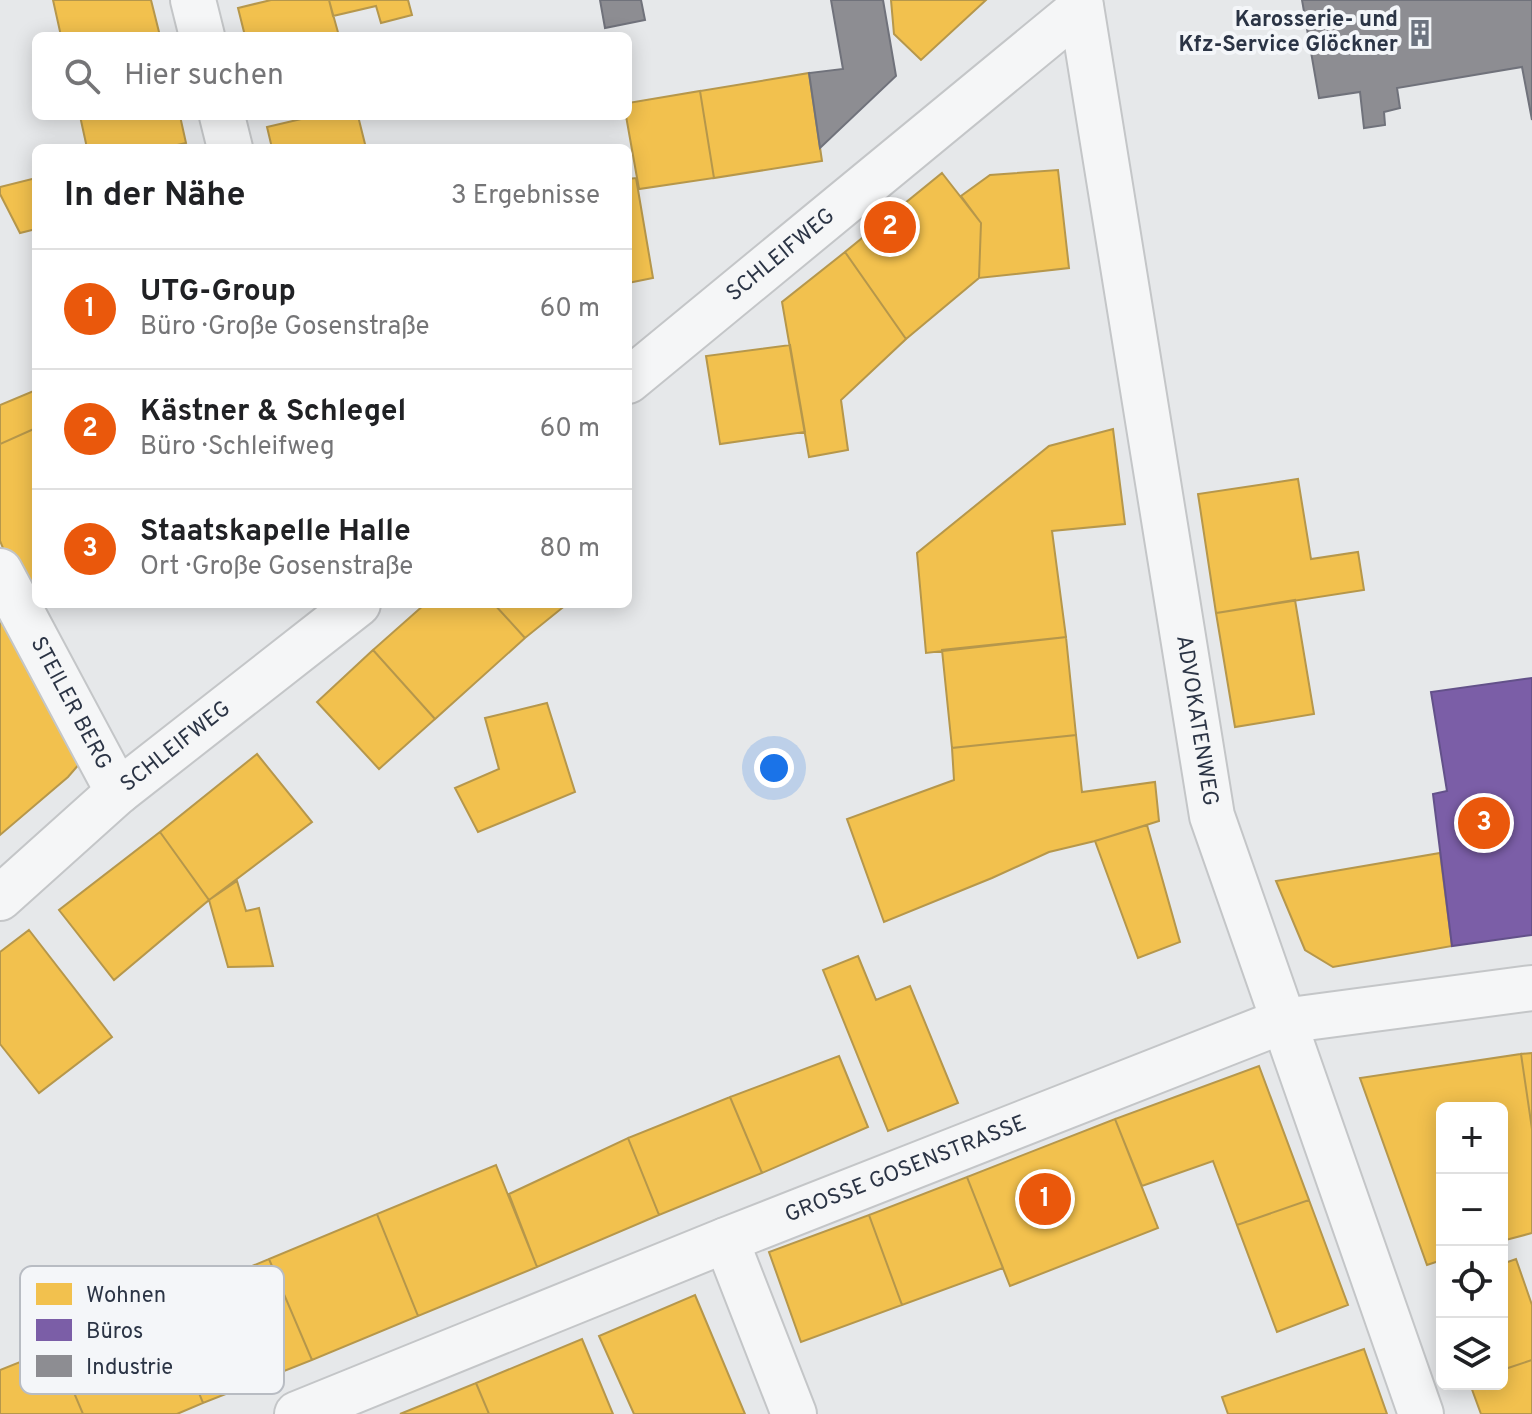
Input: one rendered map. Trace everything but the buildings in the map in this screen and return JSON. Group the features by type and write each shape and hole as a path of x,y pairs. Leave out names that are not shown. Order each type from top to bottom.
{"street":[{"path":"193,0 201,32"},
{"name":"SCHLEIFWEG","path":"632,378 1080,4"},
{"name":"ADVOKATENWEG","path":"1080,4 1212,816 1421,1414"},
{"path":"223,120 229,144"},
{"name":"STEILER BERG","path":"0,571 118,792"},
{"name":"SCHLEIFWEG","path":"0,898 118,792 349,608"},
{"name":"GROSSE GOSENSTRASSE","path":"297,1414 726,1240 1283,1021 1532,988"},
{"path":"726,1240 794,1414"}],"place":[{"name":"Karosserie- und Kfz-Service Glöckner","path":"1420,33"},
{"name":"Kästner & Schlegel","path":"890,227"},
{"name":"Staatskapelle Halle","path":"1484,823"},
{"name":"UTG-Group","path":"1045,1199"}]}
